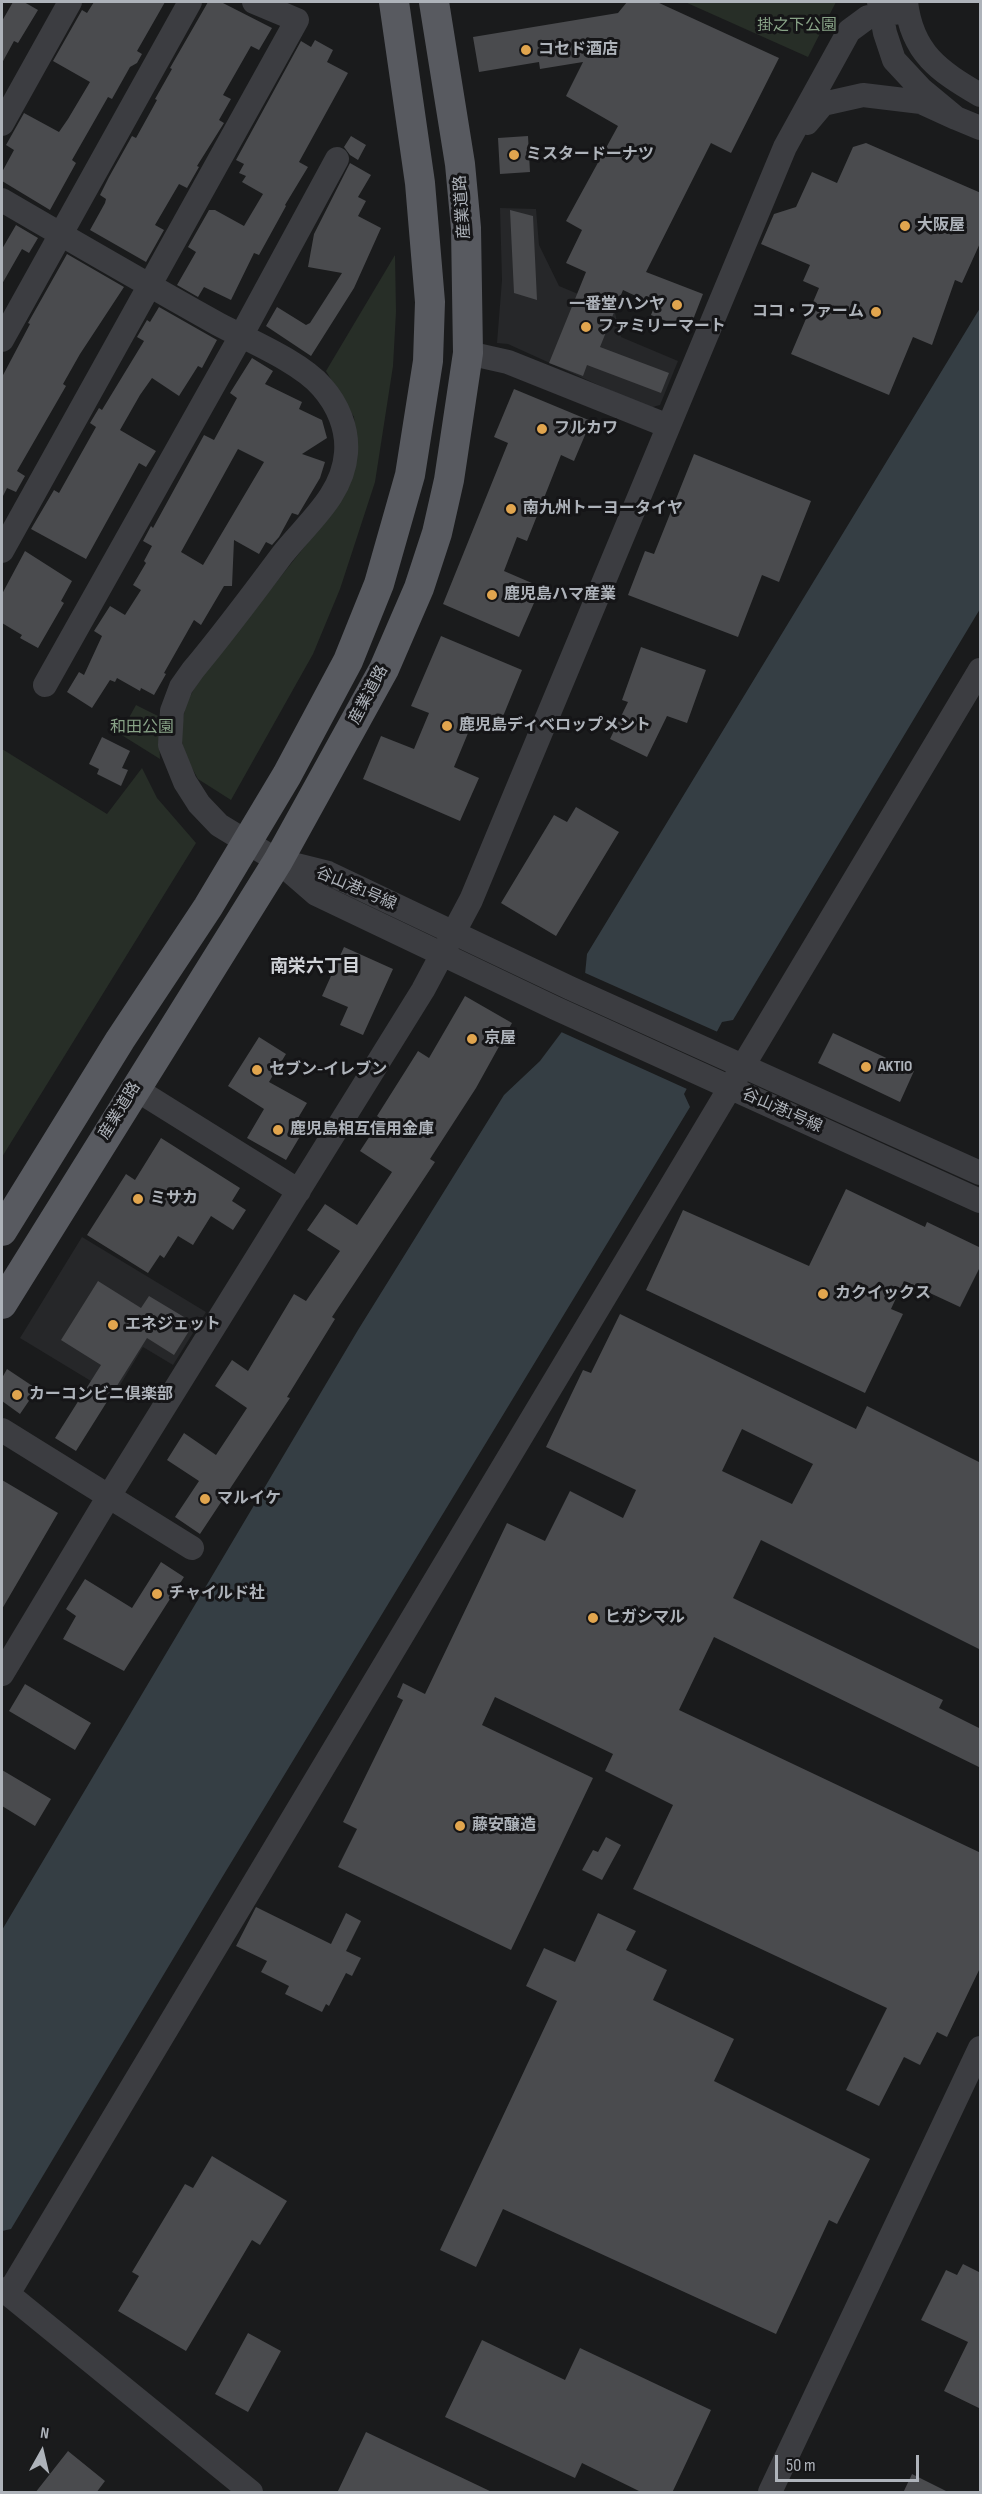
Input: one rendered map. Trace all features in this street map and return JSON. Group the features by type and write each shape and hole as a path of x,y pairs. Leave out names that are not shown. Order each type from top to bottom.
{"main road":[{"name":"産業道路","path":"2,1231 120,1040 248,842 287,775 348,661 378,584 395,531 410,475 420,421 428,361 430,302 420,183 394,2"},
{"name":"産業道路","path":"2,1304 134,1088 278,861 384,669 419,588 437,532 449,480 468,353 466,228 460,164 434,2"}],"street":[{"path":"2,124 70,2"},
{"path":"2,340 190,2"},
{"path":"2,551 297,20 254,2"},
{"path":"2,1674 108,1496 423,990 471,900 785,147 849,31 879,8 906,6 914,35 927,58 947,76 981,95"},
{"path":"879,8 894,60 921,89 956,118"},
{"path":"785,147 823,104 853,96 877,96 921,102 981,128"},
{"path":"45,685 241,336 337,159"},
{"name":"谷山港1号線","path":"2,200 150,286 298,367 322,386 338,409 346,434 346,454 342,473 324,505 193,670 181,687 171,711 170,745 184,782 199,804 219,825 278,861 328,873 555,1008 981,1201"},
{"path":"468,353 508,362 668,426"},
{"path":"251,2493 4,2291 981,670"},
{"name":"谷山港1号線","path":"448,943 570,988 981,1173"},
{"path":"134,1088 299,1191"},
{"path":"2,1430 192,1548"},
{"path":"770,2493 981,2048"}],"shaded area":[{"path":"500,208 536,209 539,245 559,286 614,309 621,337 678,361 660,405 649,408 508,344 497,343 502,280"},
{"path":"980,308 980,609 733,1020 722,1022 684,1094 690,1107 11,2229 2,2231 2,1930 358,1330 504,1095 540,1061 582,1005 587,954"},
{"name":"エネジェット","path":"82,1237 206,1312 173,1365 143,1347 114,1395 20,1338"}],"green space":[{"name":"掛之下公園","path":"685,2 836,2 808,57"},
{"path":"395,255 396,312 393,366 375,482 340,589 313,654 231,800 198,779 187,759 180,736 186,703 201,677 332,512 356,441 354,417 326,371"},
{"name":"和田公園","path":"136,705 158,716 160,759 120,734"},
{"path":"2,749 107,814 142,768 157,798 196,843 2,1157"}],"pier":[{"path":"583,972 720,1033 687,1089 559,1031 580,1003"}],"building":[{"path":"13,2 24,2 38,10 18,43 14,41 2,63 2,21"},
{"path":"94,2 165,2 137,51 142,54 137,63 130,67 112,99 108,97 72,160 76,163 50,210 2,181 2,172 14,150 6,145 24,113 59,132 68,119 90,82 53,61 82,10 87,13"},
{"path":"208,2 221,2 272,28 259,50 251,46 223,95 231,99 219,120 224,123 197,166 199,167 187,188 179,184 155,225 164,230 146,262 90,230 105,203 106,199 100,195 109,177 132,136 136,138 157,100 155,99 172,69 170,68"},
{"path":"627,2 657,2 779,58 731,153 711,143 646,272 703,294 689,330 651,315 655,305 623,290 600,347 669,373 661,393 587,365 583,376 549,363 586,272 566,263 582,230 566,221 618,126 566,96 583,62 540,69 539,62 479,72 473,37 618,13"},
{"path":"315,40 333,50 327,62 348,73 299,162 308,167 259,255 254,253 231,300 204,287 198,297 177,285 196,252 188,247 209,210 215,210 244,226 263,194 242,182 246,176 239,173 244,164 236,160 301,41 311,47"},
{"path":"351,136 366,145 358,160 344,147"},
{"name":"ミスタードーナツ","path":"528,136 530,172 500,174 498,138"},
{"path":"866,143 981,193 981,241 962,283 955,280 932,345 913,337 889,395 791,354 819,288 803,281 810,265 761,244 774,214 796,207 812,172 837,183 853,147"},
{"path":"350,163 371,175 358,197 366,201 358,216 381,228 354,288 311,356 266,326 277,307 306,325 310,323 342,273 308,267 314,234"},
{"path":"510,210 533,216 537,300 514,293"},
{"path":"16,225 38,238 29,253 22,249 2,284 2,249"},
{"path":"67,254 124,287 80,354 63,384 66,386 17,471 25,476 16,492 7,488 2,498 2,377 30,324 28,323"},
{"path":"159,307 217,340 202,368 198,366 179,396 152,378 140,395 120,430 156,451 146,467 139,463 86,559 31,529 54,490 59,493 96,427 90,423 99,408 102,410 144,341 137,337 147,320 150,322"},
{"path":"252,358 273,371 265,384 302,402 299,409 322,420 327,438 302,454 325,462 320,478 298,515 292,513 272,545 266,542 259,554 234,540 232,586 224,586 201,625 194,620 154,695 141,688 140,691 117,678 115,682 110,680 92,708 67,692 79,672 84,675 102,636 94,631 110,606 125,615 141,590 133,585 146,563 144,561 152,546 143,541 151,526 153,528 204,435 214,440 237,398 230,393","holes":["238,449 264,462 203,565 181,552"]},
{"path":"514,389 591,421 574,461 561,455 527,541 517,537 504,571 541,587 519,637 443,604 508,443 494,437"},
{"path":"694,454 811,501 779,582 762,575 738,637 628,595 645,551 654,554"},
{"path":"25,551 72,581 61,601 64,603 38,648 20,638 22,635 2,623 2,594"},
{"name":"鹿児島ディベロップメント","path":"441,636 522,670 497,731 473,721 454,767 479,778 460,821 363,779 381,736 414,749 429,713 411,706"},
{"path":"641,647 706,670 687,723 667,716 647,757 610,739 628,702 622,700"},
{"path":"102,737 130,751 122,768 128,770 121,786 97,774 99,769 89,764"},
{"path":"576,807 619,832 556,936 501,903 554,815 567,822"},
{"path":"344,947 393,969 363,1035 340,1025 348,1007 322,996"},
{"path":"465,996 512,1023 476,1088 430,1159 435,1162 332,1317 335,1319 287,1397 290,1398 200,1534 175,1517 199,1481 167,1460 184,1433 216,1455 247,1408 215,1386 232,1360 248,1371 294,1294 306,1301 340,1251 307,1230 325,1204 357,1225 392,1172 360,1151 381,1119 377,1116 418,1051 429,1058"},
{"name":"AKTIO","path":"833,1033 914,1071 900,1102 818,1063"},
{"path":"259,1037 286,1054 269,1082 307,1103 298,1118 308,1123 286,1160 247,1138 264,1109 228,1086"},
{"path":"161,1138 240,1188 232,1201 246,1210 233,1230 211,1216 193,1245 178,1236 164,1258 160,1255 148,1273 87,1235 126,1174 135,1180"},
{"name":"カクイックス","path":"846,1189 925,1227 927,1222 981,1248 981,1265 960,1307 904,1281 891,1309 903,1314 865,1393 646,1290 683,1210 809,1266"},
{"path":"98,1281 141,1308 149,1296 194,1323 174,1355 147,1338 76,1451 55,1438 101,1365 61,1340"},
{"path":"620,1314 856,1429 867,1406 981,1463 981,1650 761,1540 733,1598 943,1700 939,1708 981,1729 981,1768 714,1637 679,1710 981,1853 981,1966 947,2037 937,2032 920,2065 904,2057 879,2106 846,2090 887,2008 633,1889 673,1805 605,1771 613,1754 495,1697 482,1725 593,1778 511,1950 338,1867 357,1829 343,1822 403,1700 397,1697 403,1683 425,1694 507,1523 545,1541 570,1491 623,1518 636,1490 546,1447 583,1370 591,1373","holes":["742,1429 813,1464 792,1504 722,1471"]},
{"name":"カーコンビニ倶楽部","path":"7,1369 37,1389 20,1414 2,1401 2,1378"},
{"path":"2,1480 58,1513 2,1609"},
{"name":"チャイルド社","path":"161,1562 184,1577 124,1671 63,1639 76,1616 66,1609 85,1579 132,1608"},
{"path":"25,1684 91,1723 75,1750 9,1711"},
{"path":"2,1770 51,1799 35,1826 2,1806"},
{"path":"606,1837 621,1845 602,1880 582,1870 593,1850 598,1852"},
{"path":"256,1907 331,1944 346,1913 361,1921 346,1951 361,1958 352,1976 346,1973 329,2006 326,2004 322,2012 285,1994 289,1986 261,1972 267,1961 236,1946"},
{"path":"598,1913 636,1931 626,1950 667,1970 653,2000 734,2039 714,2081 870,2159 837,2224 829,2220 776,2334 503,2209 476,2267 440,2250 557,2001 526,1986 544,1948 575,1962"},
{"path":"212,2156 287,2201 260,2245 252,2240 186,2351 118,2311 139,2276 132,2272 185,2184 193,2188"},
{"path":"963,2264 981,2273 981,2409 944,2391 968,2342 921,2320 946,2270 957,2275"},
{"path":"248,2333 281,2351 248,2412 215,2394"},
{"path":"482,2340 565,2380 580,2348 711,2410 672,2493 643,2493 582,2463 575,2478 445,2417"},
{"path":"366,2432 494,2493 337,2493"},
{"path":"68,2451 105,2481 96,2493 35,2493"},
{"path":"912,2474 950,2493 903,2493"}],"place":[{"name":"コセド酒店","path":"526,50"},
{"name":"ミスタードーナツ","path":"514,155"},
{"name":"大阪屋","path":"905,226"},
{"name":"一番堂ハンヤ","path":"677,305"},
{"name":"ココ・ファーム","path":"876,312"},
{"name":"ファミリーマート","path":"586,327"},
{"name":"フルカワ","path":"542,429"},
{"name":"南九州トーヨータイヤ","path":"511,509"},
{"name":"鹿児島ハマ産業","path":"492,595"},
{"name":"鹿児島ディベロップメント","path":"447,726"},
{"name":"京屋","path":"472,1039"},
{"name":"AKTIO","path":"866,1067"},
{"name":"セブン-イレブン","path":"257,1070"},
{"name":"鹿児島相互信用金庫","path":"278,1130"},
{"name":"ミサカ","path":"138,1199"},
{"name":"カクイックス","path":"823,1294"},
{"name":"エネジェット","path":"113,1325"},
{"name":"カーコンビニ倶楽部","path":"17,1395"},
{"name":"マルイケ","path":"205,1499"},
{"name":"チャイルド社","path":"157,1594"},
{"name":"ヒガシマル","path":"593,1618"},
{"name":"藤安醸造","path":"460,1826"}],"district":[{"name":"南栄六丁目","path":"315,967"}]}
